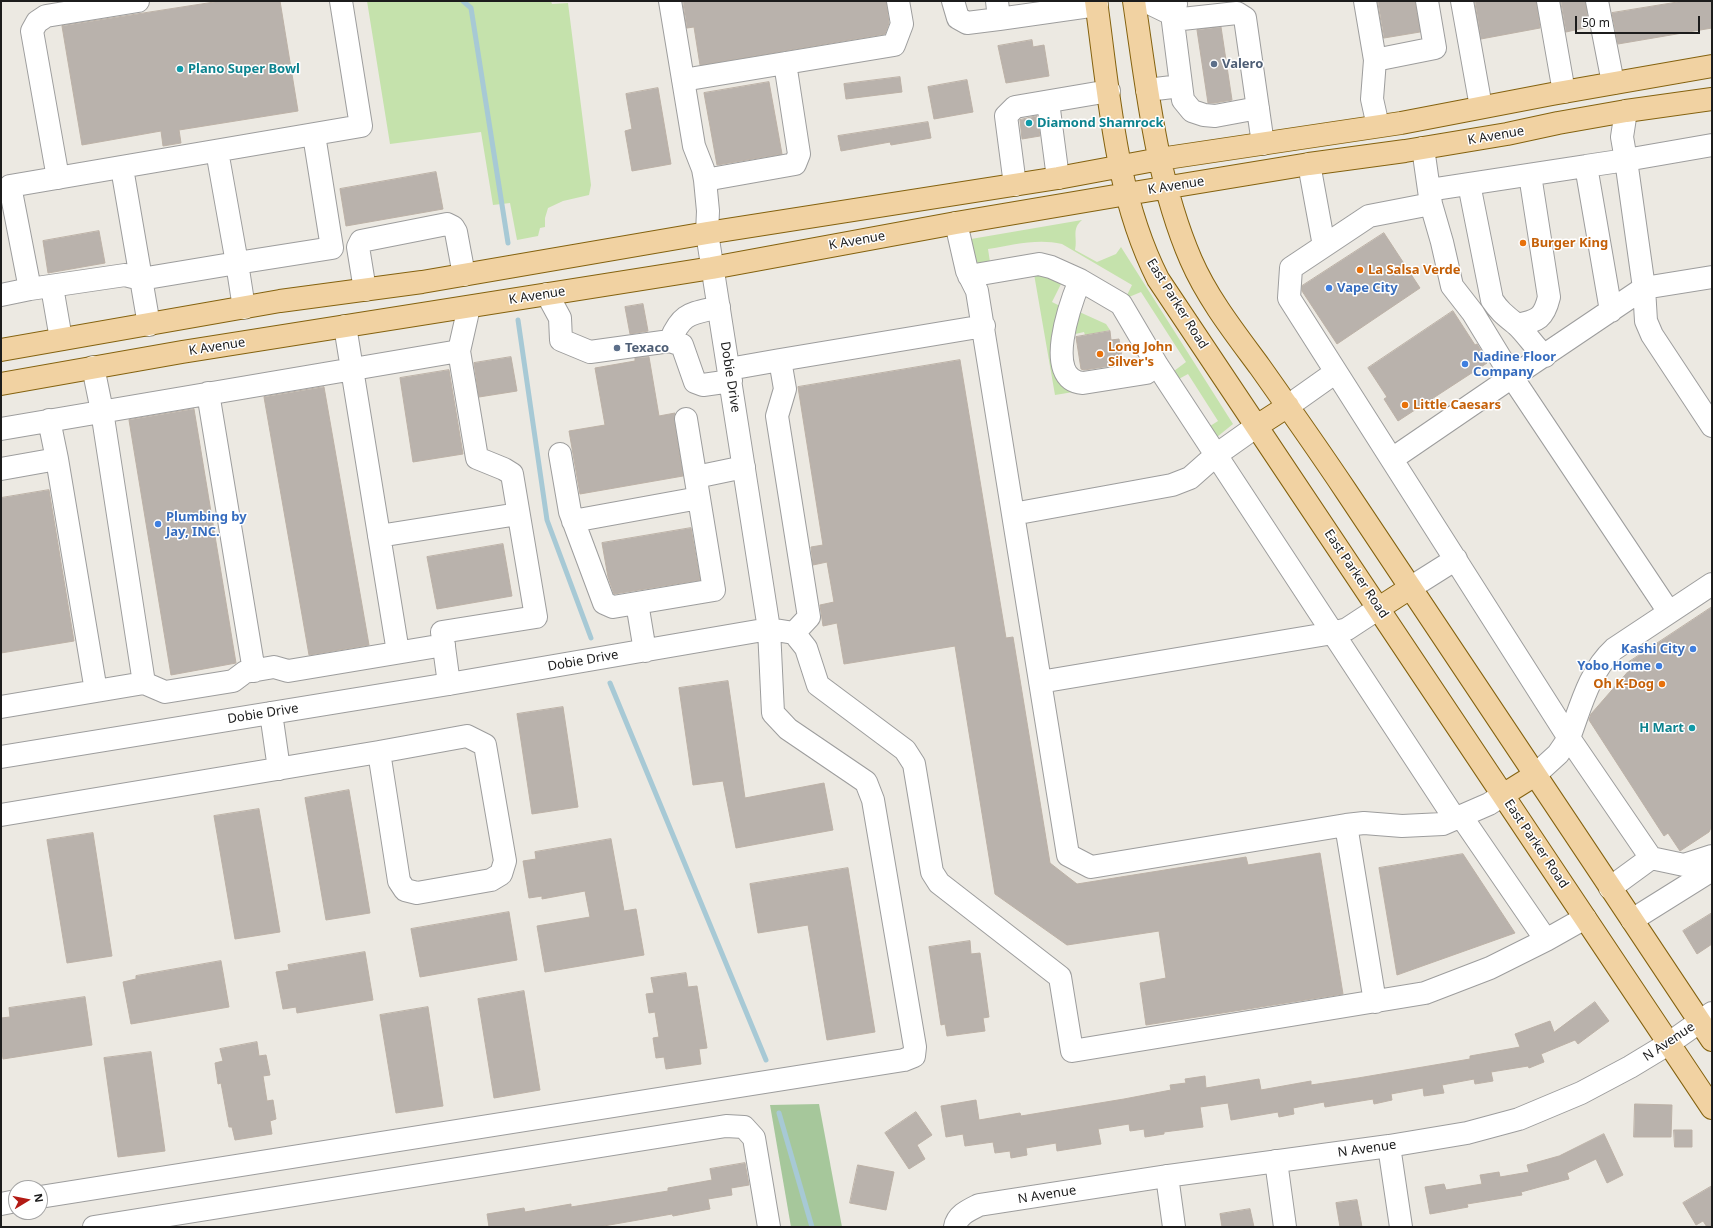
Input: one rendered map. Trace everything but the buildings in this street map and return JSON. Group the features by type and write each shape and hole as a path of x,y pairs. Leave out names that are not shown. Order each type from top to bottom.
{"main road":[{"path":"1134,1 1147,90 1167,188 1182,237 1202,281 1223,316 1288,406 1610,888 1632,920 1706,1017 1712,1040"},
{"name":"East Parker Road","path":"1096,3 1120,166 1146,255 1158,279 1712,1108"},
{"path":"1,350 244,308 464,275 707,233 1058,178 1160,159 1378,126 1712,66"},
{"path":"1617,83 1626,111"},
{"name":"K Avenue","path":"1,384 249,341 712,268 956,223 1127,194 1309,164 1423,148 1507,134 1626,111 1712,99"},
{"path":"464,275 470,307"},
{"path":"244,308 249,341"},
{"path":"1257,426 1288,406"},
{"path":"1379,608 1410,588"},
{"path":"1503,795 1535,775"}],"street":[{"path":"58,178 32,31 37,22 46,16 138,1"},
{"path":"30,289 10,186 361,126 341,1"},
{"name":"Dobie Drive","path":"1,757 450,684 769,629 707,233 708,211 705,180 703,169 694,146 670,1"},
{"path":"683,80 894,45 902,24 898,1"},
{"path":"953,1 958,18 967,23 998,10 1096,3"},
{"path":"1145,1 1174,8 1182,19 1237,13 1245,18 1263,144"},
{"path":"1365,1 1375,60 1372,98 1378,126"},
{"path":"1375,60 1435,48 1427,1"},
{"path":"1462,1 1482,107"},
{"path":"1548,1 1564,92"},
{"path":"1602,2 1617,83"},
{"path":"1174,8 1183,100 1192,111 1204,115 1215,116 1258,108"},
{"path":"705,180 795,164 799,154 785,63"},
{"path":"1147,90 1181,86"},
{"path":"1015,185 1006,116 1015,107 1109,91"},
{"path":"1048,102 1058,178"},
{"path":"1626,111 1622,137 1644,288 1646,321 1652,335 1712,426"},
{"path":"1,295 30,289 52,287 125,275 141,279 332,248 314,134"},
{"path":"1712,145 1469,184 1369,216 1291,268 1289,298 1569,738 1651,858 1684,865 1712,856"},
{"path":"1423,148 1430,197 1452,286 1472,313 1512,378 1669,612"},
{"path":"218,151 244,308"},
{"path":"1309,164 1324,246"},
{"path":"1586,166 1611,311"},
{"path":"122,168 149,324"},
{"path":"1517,325 1532,322 1541,317 1546,308 1549,297 1530,175"},
{"path":"1469,184 1492,300 1500,311 1517,325 1534,346 1545,356"},
{"path":"956,223 966,271 977,291 984,326 1068,855 1091,867 1346,825 1364,823 1402,826 1444,824 1489,804 1503,795"},
{"path":"364,290 358,247 361,241 447,224 453,227 456,232 464,275"},
{"path":"969,276 1039,264 1051,267 1080,280 1121,304 1157,365 1333,634 1458,818 1546,940"},
{"path":"1392,459 1644,288 1712,277"},
{"path":"1080,280 1070,306 1063,334 1062,352 1064,370 1068,378 1075,382 1084,383 1146,373 1157,365"},
{"path":"52,287 61,339"},
{"path":"547,294 560,318 561,340 590,352 670,341 682,345 695,382 703,385 780,360 984,326"},
{"path":"450,684 442,632 536,617 512,474 504,469 477,458 459,351 470,307"},
{"path":"670,341 676,326 689,314 719,307"},
{"path":"345,326 398,652"},
{"path":"1,428 459,351"},
{"path":"780,360 785,388 777,416 809,617 794,633"},
{"path":"93,367 102,411 144,683"},
{"path":"1288,406 1336,372"},
{"path":"208,393 254,671"},
{"path":"560,454 570,512 604,603 613,607 714,590 686,419"},
{"path":"49,420 57,459 96,691"},
{"path":"1013,514 1172,485 1190,478 1216,456 1257,426"},
{"path":"1,469 57,459"},
{"path":"696,477 744,467"},
{"path":"573,521 699,498"},
{"path":"379,536 518,514"},
{"path":"1410,588 1456,559"},
{"path":"1535,775 1558,754 1569,738 1592,677 1600,663 1614,648 1712,584"},
{"path":"637,603 645,650"},
{"path":"1040,682 1333,634 1347,629 1379,608"},
{"path":"48,1196 904,1060 914,1056 915,1047 873,800 866,782 788,729 773,713 769,629 794,633 806,648 818,685 905,750 914,764 932,872 939,883 1060,977 1072,1051 1425,993 1490,968 1546,940 1585,918"},
{"path":"1,708 144,683 165,692 233,681 245,672 274,667 288,671 444,645"},
{"path":"271,713 280,769"},
{"path":"1,815 280,769 467,736 485,745 505,861 501,874 491,880 417,893 405,890 399,881 379,752"},
{"path":"1346,825 1375,1002"},
{"path":"1610,888 1651,858"},
{"path":"1632,920 1712,870"},
{"name":"N Avenue","path":"955,1227 959,1217 968,1210 979,1206 1167,1176 1389,1146 1467,1132 1519,1119 1581,1093 1630,1067 1668,1044 1706,1017"},
{"path":"94,1227 726,1126 744,1128 754,1138 769,1227"},
{"path":"1389,1146 1401,1227"},
{"path":"1276,1161 1285,1227"},
{"path":"1167,1176 1174,1227"}],"green space":[{"path":"367,1 551,1 552,4 568,3 591,185 589,195 563,201 548,208 545,218 545,227 540,228 538,236 517,240 510,203 493,205 481,132 390,144"},
{"path":"1082,220 1076,230 1075,250 1097,262 1116,254 1121,247 1233,424 1217,437 1208,431 1207,428 1218,421 1188,374 1177,380 1174,371 1186,362 1141,292 1129,297 1127,295 1132,285 1062,244 1053,242 1034,242 988,249 990,262 980,264 975,261 971,239"},
{"path":"1042,273 1062,282 1052,302 1060,306 1062,383 1064,388 1070,390 1136,379 1134,382 1055,395 1034,274"},
{"path":"1075,310 1106,324 1110,330 1085,335 1084,332 1071,335"},
{"path":"819,1104 842,1227 791,1227 770,1105"}],"waterway":[{"path":"463,1 471,8 508,243"},
{"path":"518,320 547,520 591,638"},
{"path":"610,683 766,1060"},
{"path":"779,1113 812,1227"}],"place":[{"name":"Valero","path":"1214,64"},
{"name":"Plano Super Bowl","path":"180,69"},
{"name":"Diamond Shamrock","path":"1029,123"},
{"name":"Burger King","path":"1523,243"},
{"name":"La Salsa Verde","path":"1360,270"},
{"name":"Vape City","path":"1329,288"},
{"name":"Texaco","path":"617,348"},
{"name":"Long John Silver's","path":"1100,354"},
{"name":"Nadine Floor Company","path":"1465,364"},
{"name":"Little Caesars","path":"1405,405"},
{"name":"Plumbing by Jay, INC.","path":"158,524"},
{"name":"Kashi City","path":"1693,649"},
{"name":"Yobo Home","path":"1659,666"},
{"name":"Oh K-Dog","path":"1662,684"},
{"name":"H Mart","path":"1692,728"}]}
